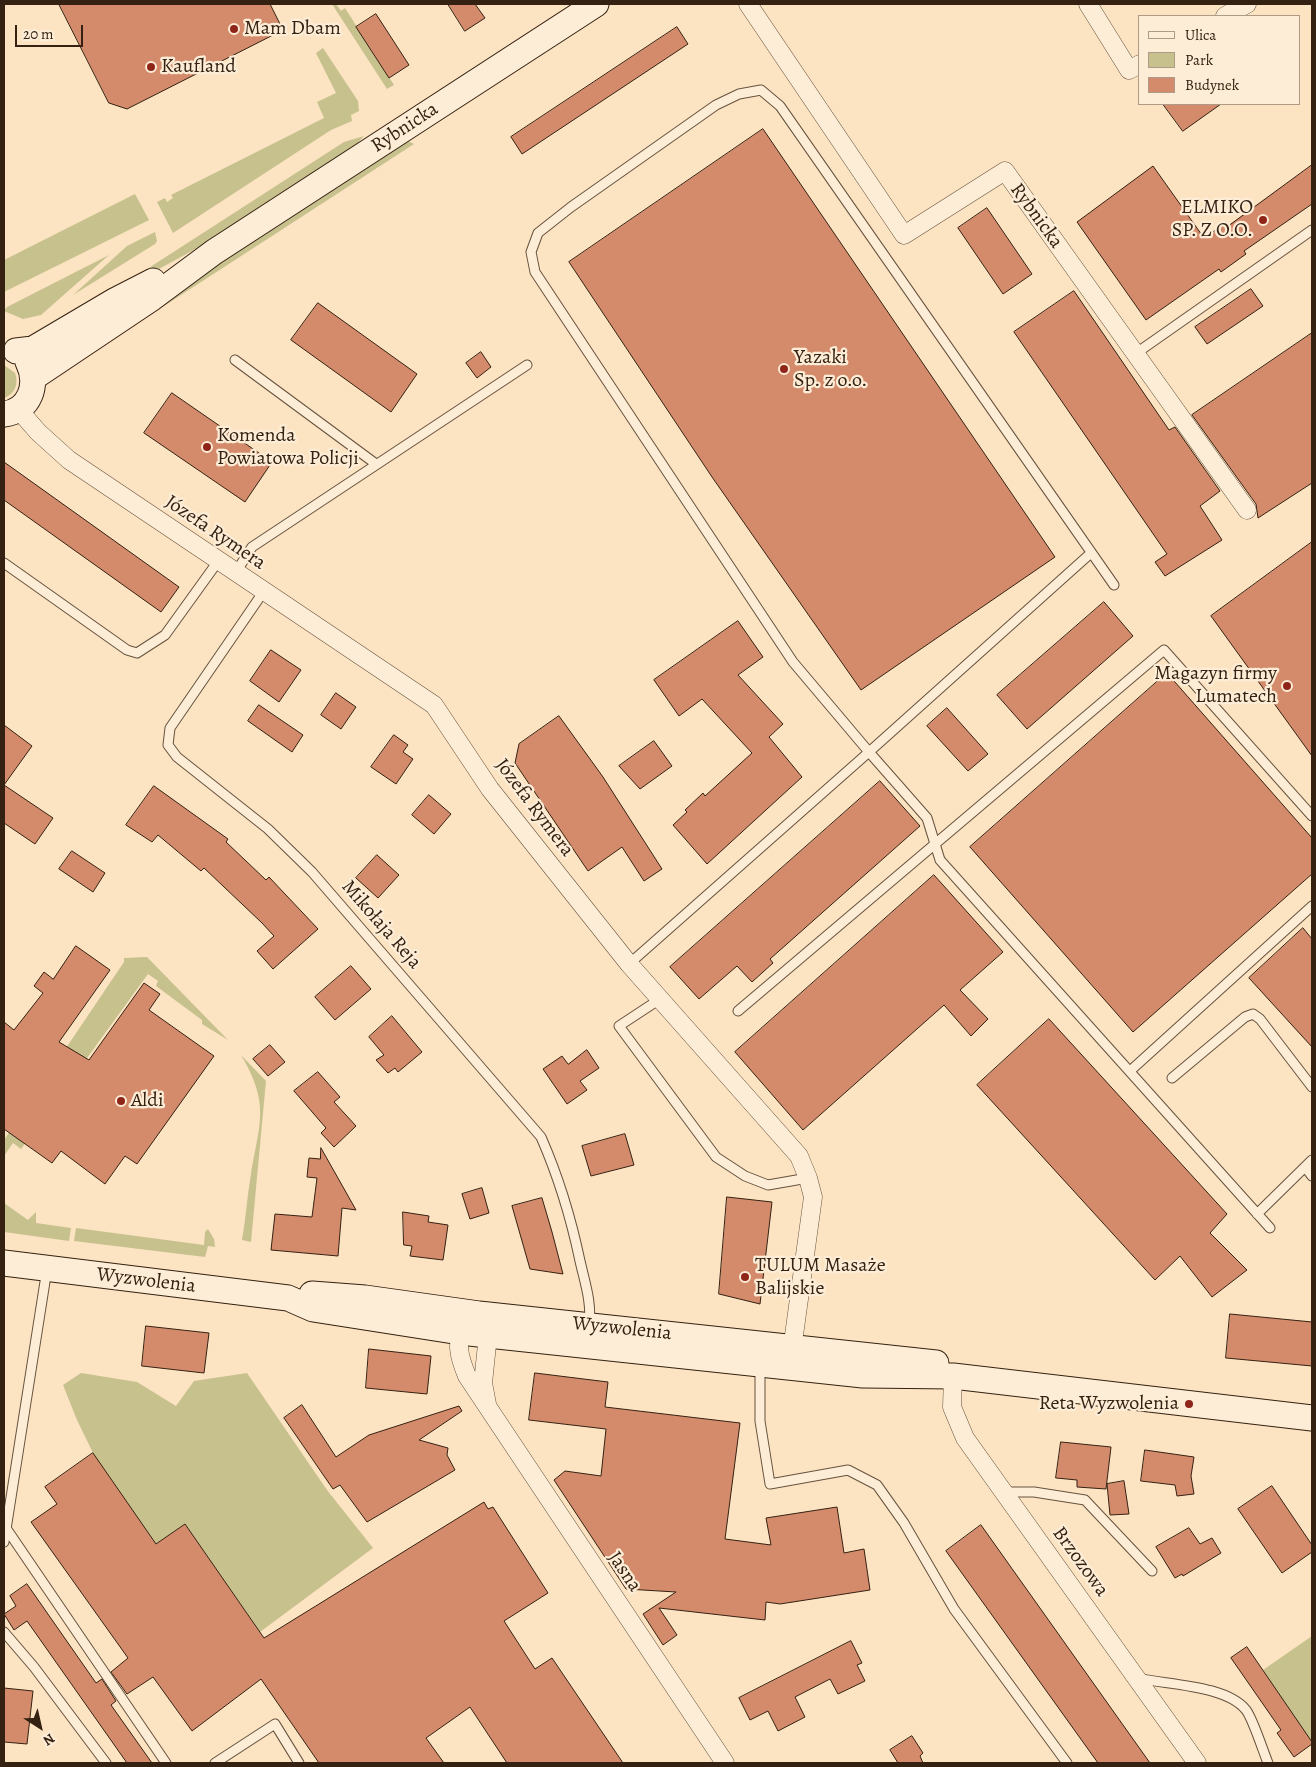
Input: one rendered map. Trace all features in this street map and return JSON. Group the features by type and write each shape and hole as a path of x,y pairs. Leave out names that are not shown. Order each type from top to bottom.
{"street":[{"name":"Rybnicka","path":"34,377 152,298 214,252 596,4"},
{"name":"Rybnicka","path":"748,4 904,235 1004,172 1247,510"},
{"path":"1088,4 1129,70 1138,65"},
{"path":"1227,15 1247,4"},
{"name":"Rybnicka","path":"10,349 33,349 116,300 214,252"},
{"path":"10,349 28,362 34,377 30,395 11,411"},
{"name":"Józefa Rymera","path":"11,411 69,460 434,705 490,789 628,964 780,1133 798,1156 808,1178 813,1197 791,1357"},
{"name":"Wyzwolenia","path":"4,1263 288,1298 313,1294 365,1298 483,1324 761,1354 791,1357 936,1362 953,1376 1312,1418"},
{"name":"Wyzwolenia","path":"288,1298 313,1309 460,1332 483,1324 589,1325 761,1354"},
{"name":"Jasna","path":"483,1324 483,1383 487,1404"},
{"name":"Jasna","path":"460,1332 458,1348 466,1376 487,1404 725,1763"},
{"name":"Brzozowa","path":"953,1376 952,1407 964,1438 1197,1763"}],"lane":[{"path":"1114,585 780,106 761,90 738,94 716,105 571,207 538,233 531,252 535,272 794,662 927,818 940,860 1270,1228"},
{"path":"1136,354 1312,230"},
{"path":"235,360 376,464"},
{"path":"236,572 252,547 527,365"},
{"path":"628,964 1092,553"},
{"path":"4,563 126,650 137,653 165,635 219,560"},
{"name":"Mikołaja Reja","path":"264,591 170,728 168,745 177,757 268,829 312,872 541,1137 558,1174 570,1213 591,1308 589,1325"},
{"path":"738,1011 1164,650 1312,816"},
{"path":"1130,1072 1312,906"},
{"path":"660,998 619,1026 716,1157 745,1176 768,1184 808,1178"},
{"path":"1172,1078 1245,1017 1253,1014 1260,1019 1312,1086"},
{"path":"1257,1214 1312,1160"},
{"path":"1304,1167 1312,1176"},
{"path":"4,1542 46,1269"},
{"path":"761,1354 760,1420 770,1484 848,1470 877,1486 904,1523 954,1608 1067,1763"},
{"path":"1003,1492 1034,1492 1085,1500 1152,1571"},
{"path":"6,1528 166,1763"},
{"path":"4,1632 34,1667 106,1763"},
{"path":"1137,1678 1219,1692 1246,1710 1268,1763"},
{"path":"215,1763 275,1724 299,1763"}],"green space":[{"path":"332,4 336,4 341,11 345,8 394,85 387,89"},
{"path":"323,48 358,101 359,111 351,115 352,121 331,130 173,233 157,202 165,198 167,202 173,198 171,195 324,118 317,102 336,93 316,53"},
{"path":"364,136 353,148 201,246 115,293 113,291 344,142"},
{"path":"408,141 414,144 73,365 161,300"},
{"path":"135,194 149,220 4,292 4,260"},
{"path":"155,232 157,241 155,244 73,295 127,246"},
{"path":"109,255 41,315 23,319 4,311 7,307"},
{"path":"4,365 15,373 17,381 11,394 4,398"},
{"path":"147,957 228,1040 202,1024 202,1020 156,986 158,981 148,974 21,1149 13,1143 4,1156 4,1140 124,962 124,958"},
{"path":"241,1055 266,1081 251,1242 242,1240 260,1113 256,1087"},
{"path":"4,1203 28,1220 36,1212 36,1223 71,1228 69,1241 4,1232"},
{"path":"76,1228 204,1245 205,1232 208,1229 214,1239 215,1247 208,1246 205,1257 74,1241"},
{"path":"81,1373 137,1382 176,1406 194,1381 247,1373 327,1490 373,1548 260,1632 185,1524 156,1544 93,1453 63,1385"},
{"path":"1312,1636 1312,1744 1263,1670"}],"building":[{"name":"Kaufland","path":"59,4 270,4 283,30 127,109 109,103"},
{"path":"448,4 475,4 485,18 465,31"},
{"path":"376,14 409,65 389,78 356,27"},
{"path":"677,27 688,44 522,154 511,137"},
{"path":"1164,105 1220,105 1183,131"},
{"name":"Yazaki Sp. z o.o.","path":"763,129 1055,557 861,690 712,477 569,262"},
{"path":"1312,165 1312,204 1244,251 1246,254 1221,272 1219,269 1146,320 1077,222 1153,166 1204,238 1227,222 1229,225"},
{"path":"987,208 1032,274 1003,294 958,228"},
{"path":"1251,289 1263,306 1207,344 1195,327"},
{"path":"1074,291 1169,430 1175,427 1220,491 1200,506 1222,540 1165,576 1155,562 1167,554 1014,332"},
{"path":"318,303 417,374 391,412 291,340"},
{"path":"1312,333 1312,483 1258,518 1256,504 1192,415"},
{"path":"481,352 491,367 477,378 466,363"},
{"name":"Komenda Powiatowa Policji","path":"172,393 272,462 245,502 144,433"},
{"path":"4,462 179,587 161,612 4,500"},
{"name":"Magazyn firmy Lumatech","path":"1312,542 1312,756 1211,616"},
{"path":"1104,602 1133,636 1027,729 997,695"},
{"path":"738,621 763,657 738,675 783,724 769,737 802,777 707,864 673,825 687,812 685,810 703,793 705,796 752,753 702,699 679,716 654,680"},
{"path":"271,650 301,670 279,702 250,681"},
{"path":"1167,673 1312,838 1312,874 1133,1032 970,847"},
{"path":"336,693 356,707 341,729 321,715"},
{"path":"259,705 303,735 292,752 248,721"},
{"path":"947,708 988,754 968,771 927,726"},
{"path":"559,716 603,777 662,869 644,881 622,847 588,871 515,763 519,744"},
{"path":"4,725 32,746 4,785"},
{"path":"394,735 408,745 403,752 413,759 396,784 371,767"},
{"path":"654,741 672,766 640,789 619,766"},
{"path":"880,781 920,826 770,959 773,963 752,982 737,966 699,999 670,967"},
{"path":"4,785 53,818 35,844 4,823"},
{"path":"154,786 228,839 226,842 266,880 269,877 318,929 273,969 257,951 274,936 262,923 204,868 201,871 158,835 152,842 126,825"},
{"path":"429,795 451,814 434,834 412,815"},
{"path":"72,851 105,873 93,892 59,869"},
{"path":"377,855 399,875 378,898 356,878"},
{"path":"934,875 1003,952 960,990 988,1019 971,1036 944,1005 803,1130 735,1052"},
{"path":"1303,928 1312,939 1312,1047 1249,978"},
{"name":"Aldi","path":"76,946 110,970 59,1042 89,1060 144,983 160,994 149,1010 214,1056 137,1164 125,1156 105,1184 61,1151 52,1163 4,1129 4,1022 14,1030 43,993 34,986 44,972 53,979"},
{"path":"351,966 371,989 335,1020 315,997"},
{"path":"392,1016 422,1052 398,1072 395,1068 388,1073 376,1060 384,1055 369,1037"},
{"path":"1049,1019 1227,1214 1210,1233 1247,1270 1212,1297 1180,1256 1155,1280 977,1085"},
{"path":"270,1045 285,1062 268,1076 253,1059"},
{"path":"587,1050 599,1068 580,1081 587,1090 567,1104 543,1069 562,1056 568,1064"},
{"path":"318,1072 340,1097 334,1102 356,1126 334,1147 321,1133 326,1128 294,1091"},
{"path":"625,1134 634,1165 591,1176 582,1146"},
{"path":"321,1148 356,1210 342,1208 338,1256 271,1250 275,1214 312,1217 317,1178 307,1177 309,1158 320,1159"},
{"path":"482,1188 489,1213 470,1219 462,1194"},
{"path":"727,1197 772,1202 760,1304 719,1294"},
{"path":"542,1198 563,1274 530,1269 512,1206"},
{"path":"403,1212 429,1216 428,1222 448,1225 443,1260 410,1256 412,1246 404,1245"},
{"path":"1230,1314 1312,1322 1312,1366 1226,1358"},
{"path":"146,1326 209,1333 204,1373 142,1366"},
{"path":"369,1349 431,1356 427,1394 366,1388"},
{"path":"535,1373 608,1382 605,1407 740,1423 725,1539 771,1545 766,1518 837,1507 844,1553 864,1549 870,1590 780,1604 766,1602 765,1620 659,1608 677,1635 663,1645 643,1614 676,1592 626,1589 554,1480 565,1471 601,1476 606,1429 529,1420"},
{"path":"302,1405 336,1457 369,1435 459,1406 462,1411 419,1440 448,1448 447,1455 455,1470 367,1522 340,1485 333,1489 284,1418"},
{"path":"1061,1442 1111,1447 1106,1489 1077,1487 1077,1480 1056,1478"},
{"path":"1145,1450 1194,1457 1191,1476 1194,1494 1177,1496 1175,1485 1141,1481"},
{"path":"93,1453 156,1544 185,1524 264,1638 484,1502 488,1509 493,1507 548,1593 504,1621 535,1669 552,1658 623,1763 507,1763 470,1707 426,1738 444,1763 319,1763 261,1679 192,1731 153,1677 127,1694 111,1672 128,1658 31,1522 57,1504 45,1487"},
{"path":"1124,1481 1129,1514 1110,1515 1107,1484"},
{"path":"1272,1486 1312,1545 1312,1552 1282,1573 1238,1509"},
{"path":"981,1525 1150,1763 1098,1763 946,1551"},
{"path":"1189,1528 1200,1544 1212,1538 1221,1553 1183,1576 1182,1574 1175,1578 1156,1547"},
{"path":"27,1584 96,1683 102,1679 116,1701 111,1705 152,1763 127,1763 27,1621 14,1630 4,1614 16,1606 10,1596"},
{"path":"851,1641 862,1663 857,1665 865,1681 838,1694 830,1679 795,1697 805,1717 778,1731 768,1711 750,1720 739,1698"},
{"path":"1247,1647 1312,1742 1312,1744 1294,1757 1277,1733 1281,1730 1231,1658"},
{"path":"4,1688 33,1691 27,1744 4,1742"},
{"path":"912,1736 923,1753 920,1756 923,1763 898,1763 890,1750"}],"place":[{"name":"Mam Dbam","path":"234,29"},
{"name":"Kaufland","path":"151,67"},
{"name":"ELMIKO SP. Z O.O.","path":"1263,220"},
{"name":"Yazaki Sp. z o.o.","path":"784,369"},
{"name":"Komenda Powiatowa Policji","path":"207,447"},
{"name":"Magazyn firmy Lumatech","path":"1287,686"},
{"name":"Aldi","path":"121,1101"},
{"name":"TULUM Masaże Balijskie","path":"745,1277"},
{"name":"Reta Wyzwolenia","path":"1189,1404"}]}
